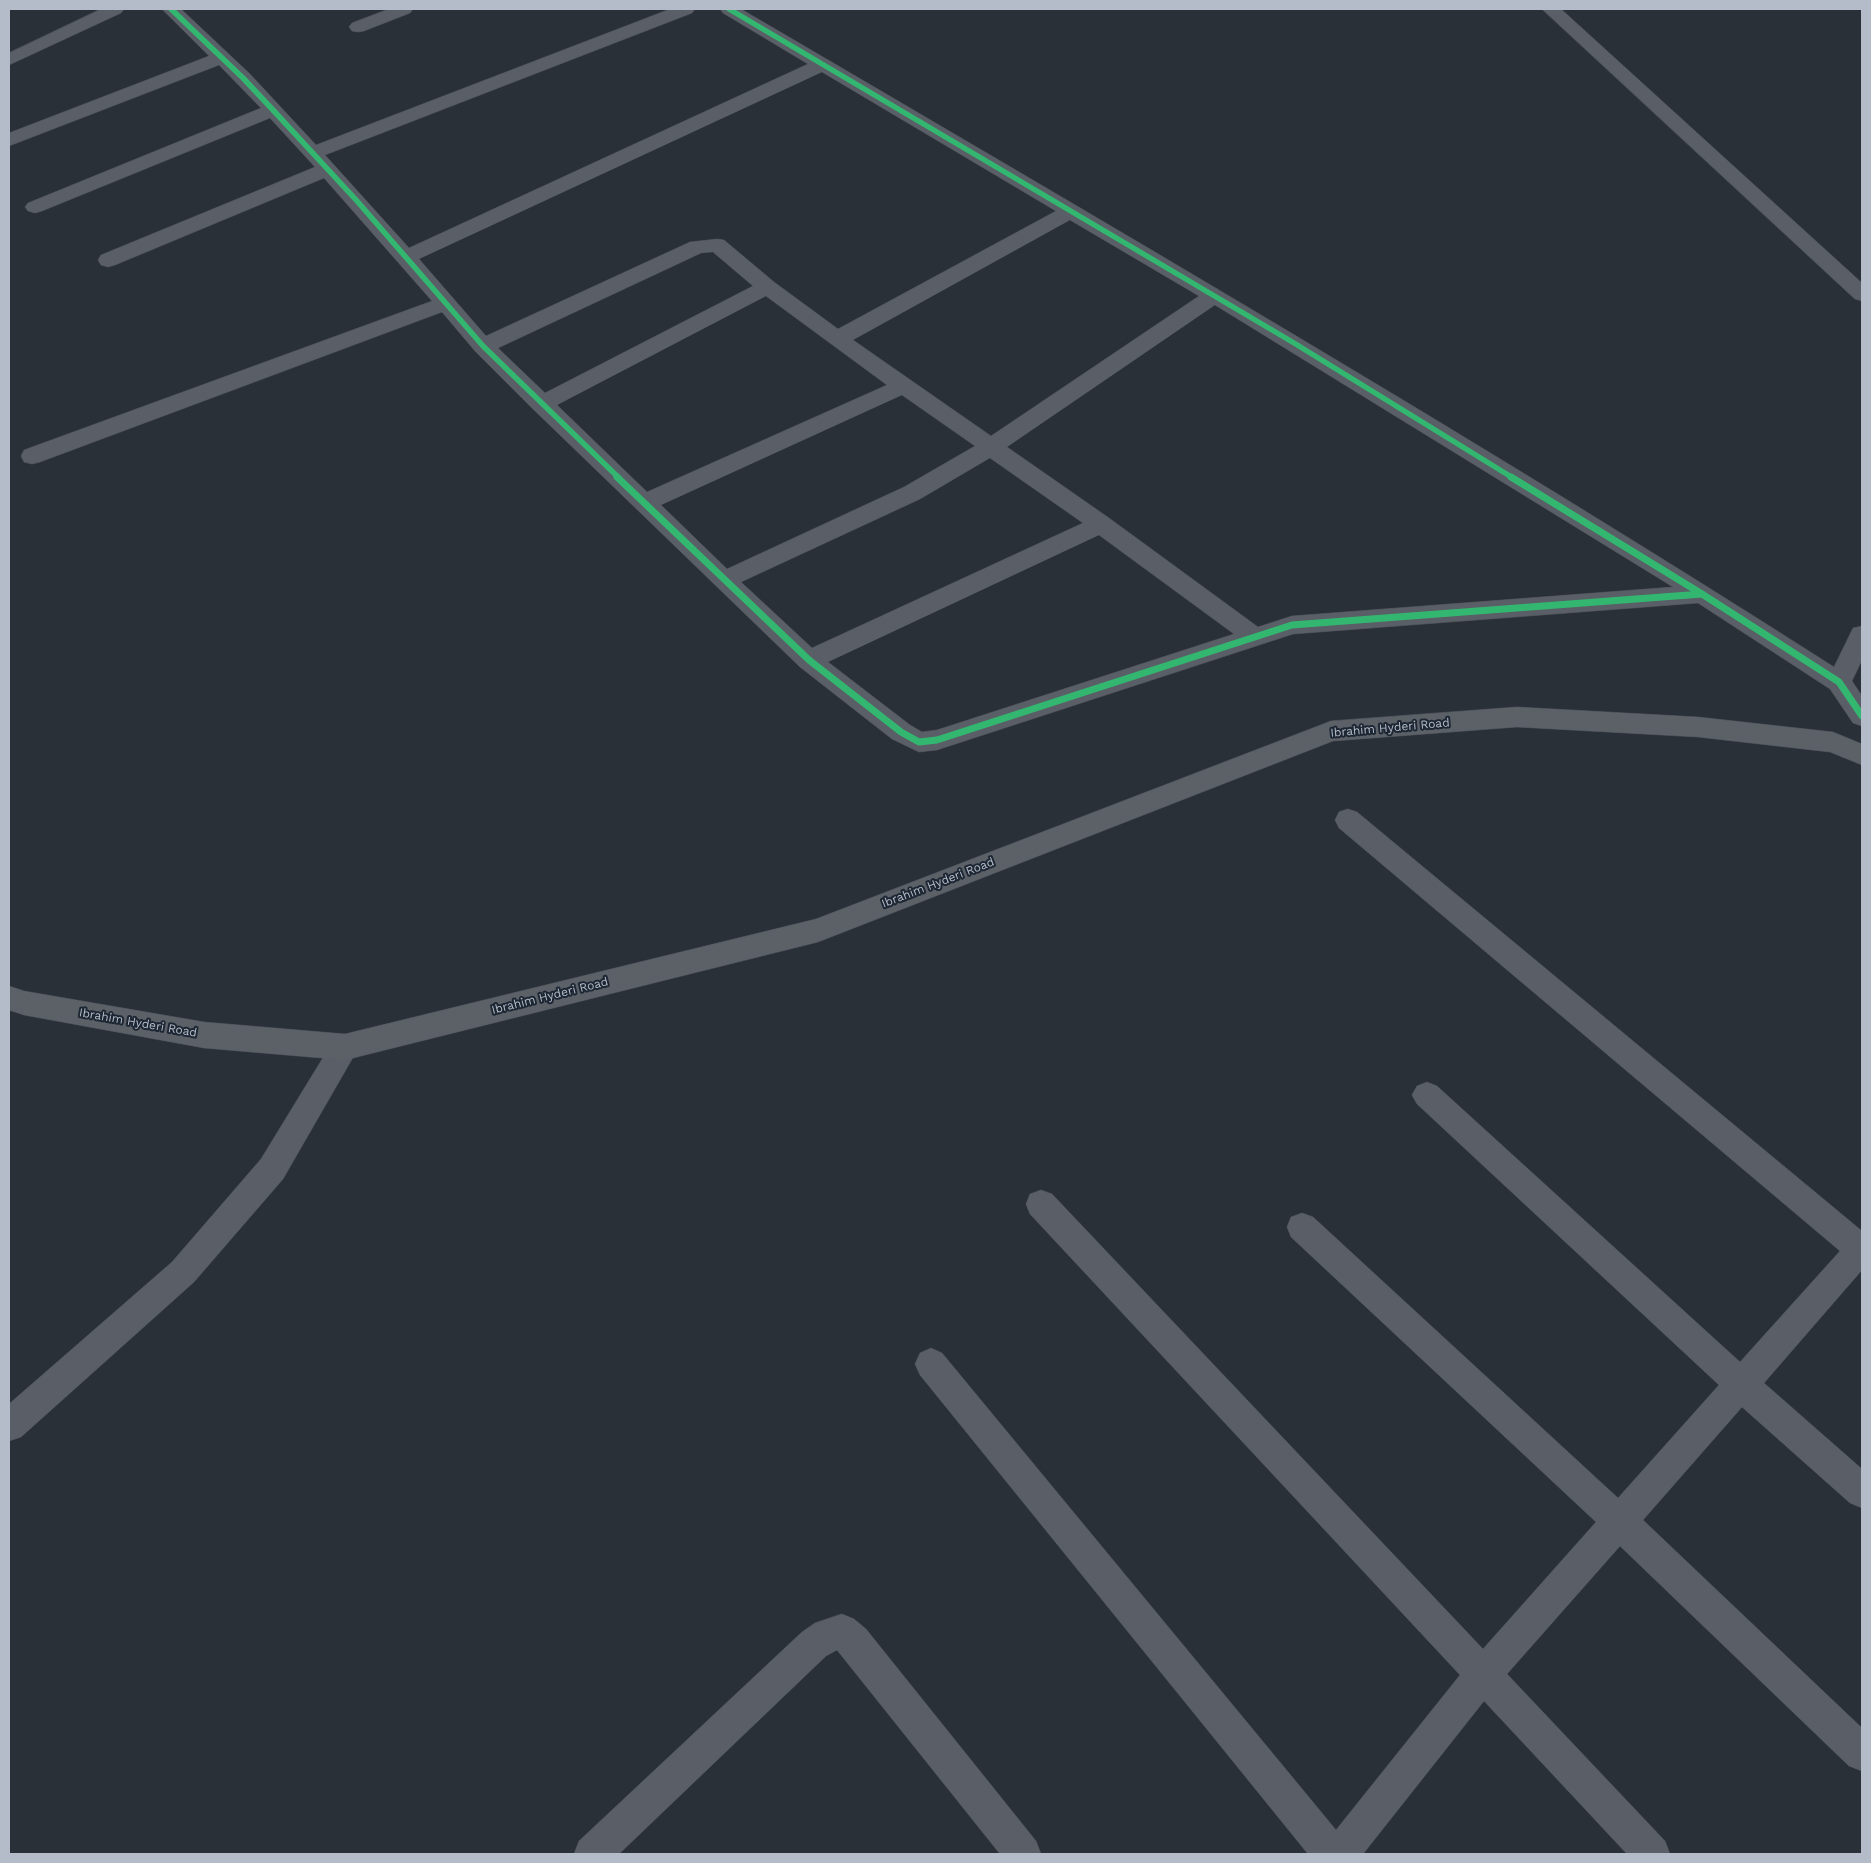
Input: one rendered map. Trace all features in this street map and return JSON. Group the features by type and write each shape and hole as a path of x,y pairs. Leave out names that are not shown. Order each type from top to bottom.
{"main road":[{"name":"Ibrahim Hyderi Road","path":"9,998 24,1004 204,1035 345,1047 818,930 1330,731 1517,717 1698,727 1832,742 1862,755"}],"street":[{"path":"9,60 115,9"},
{"path":"171,9 222,57 273,110 406,257 483,346 541,404 809,660 901,732 919,742 937,740 1292,625 1702,594"},
{"path":"358,27 404,9"},
{"path":"108,260 320,161 686,9"},
{"path":"730,9 1294,343 1702,594 1839,682 1862,716"},
{"path":"1551,9 1862,294"},
{"path":"9,140 222,57"},
{"path":"406,257 823,64"},
{"path":"36,207 273,110"},
{"path":"837,339 1071,211"},
{"path":"483,346 705,245 712,244 721,247 767,287 837,339 1101,524 1255,637"},
{"path":"541,404 767,287"},
{"path":"724,580 912,493 991,447 1214,296"},
{"path":"32,456 446,303"},
{"path":"644,503 904,386"},
{"path":"809,660 1101,524"},
{"path":"1839,682 1862,635"},
{"path":"1340,1854 1483,1675 1862,1249 1348,820"},
{"path":"9,1425 183,1272 272,1169 345,1047"},
{"path":"1427,1095 1741,1384 1862,1491"},
{"path":"1041,1204 1652,1854"},
{"path":"1302,1228 1619,1521 1862,1753"},
{"path":"931,1364 1332,1854"},
{"path":"592,1854 814,1644 827,1634 842,1631 854,1641 1023,1854"}],"cycle path":[{"path":"171,9 243,78 273,110 357,201 483,346 809,660 901,732 919,742 937,740 1292,625 1702,594"},
{"path":"729,9 1294,343 1702,594 1839,682 1862,716"}]}
